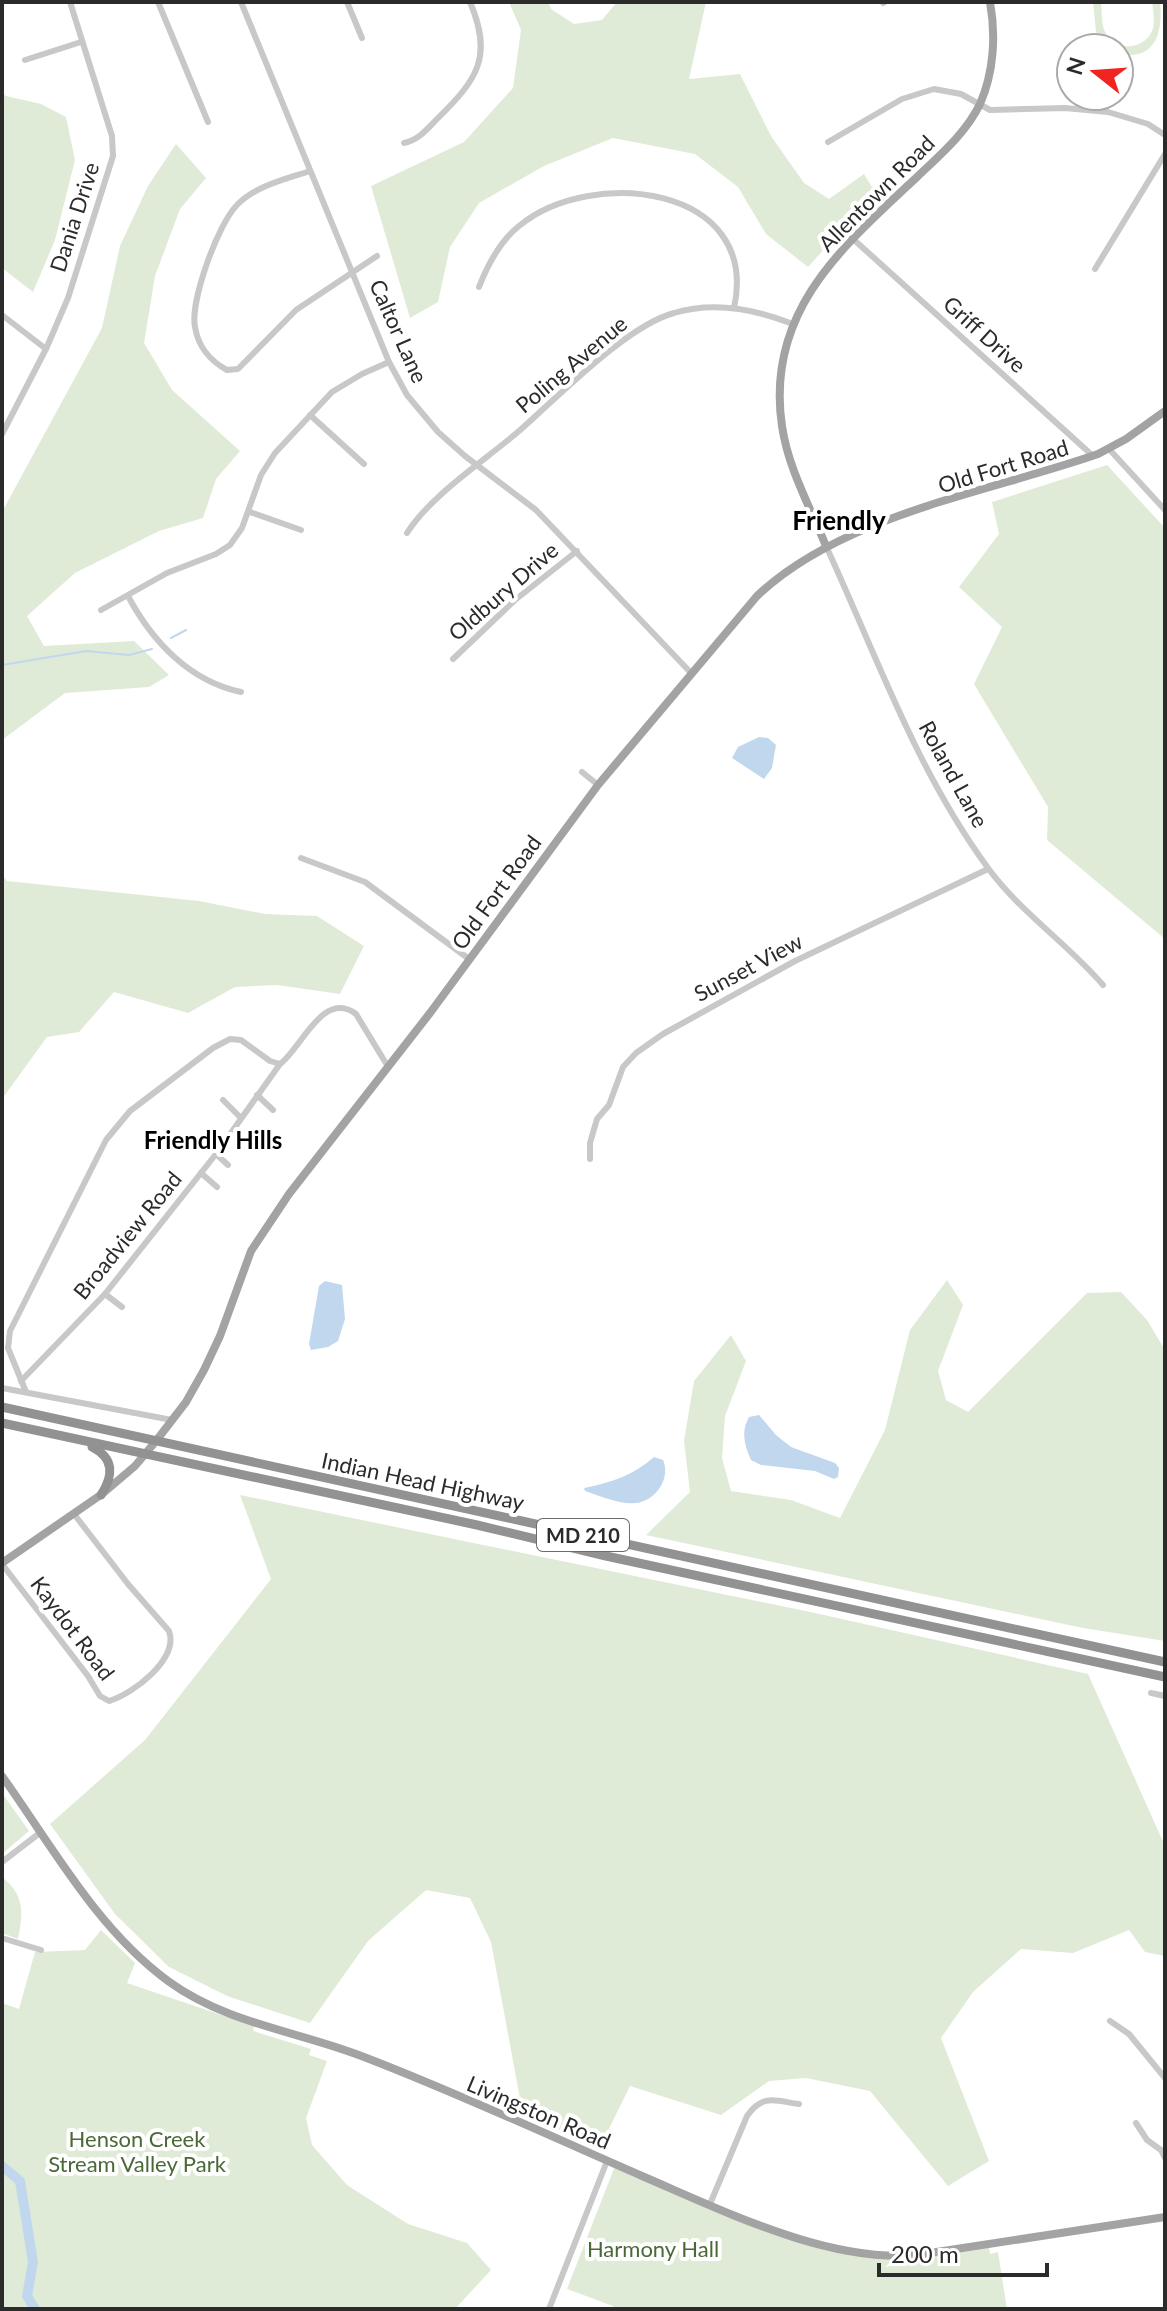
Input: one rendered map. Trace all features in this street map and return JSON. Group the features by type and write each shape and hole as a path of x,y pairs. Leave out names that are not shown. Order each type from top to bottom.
{"highway":[{"name":"Indian Head Highway","path":"2,1407 1165,1662"},
{"name":"Indian Head Highway","path":"2,1423 1165,1677"},
{"path":"66,1437 93,1447 106,1457 111,1471 109,1483 101,1495"}],"main road":[{"name":"Allentown Road","path":"826,546 794,469 782,424 781,375 793,324 818,278 852,238 954,141 980,103 989,77 993,47 990,2"},
{"name":"Old Fort Road","path":"2,1564 101,1495 156,1441 186,1402 216,1346 246,1262 259,1237 598,785 740,615 773,581 826,546 894,519 1093,456 1109,449 1165,411"},
{"name":"Livingston Road","path":"2,1776 90,1901 128,1946 168,1981 194,1998 248,2022 362,2056 710,2204 825,2246 860,2254 890,2256 917,2255 1165,2217"}],"street":[{"name":"Dania Drive","path":"2,434 46,349 68,298 113,156 112,136 70,2"},
{"path":"158,2 208,122"},
{"name":"Caltor Lane","path":"241,2 389,362 407,395 452,447 524,499 692,674"},
{"path":"347,2 362,38"},
{"path":"404,143 417,139 475,77 481,57 482,36 470,2"},
{"path":"25,60 81,42"},
{"path":"828,142 902,99 925,90 953,92 990,110 1065,108 1108,112 1139,120 1165,135"},
{"path":"1095,269 1165,154"},
{"path":"310,171 248,195 225,219 211,250 195,313 195,329 203,348 219,366 232,371 238,369 296,310 377,256"},
{"path":"479,287 498,249 514,230 532,216 578,198 611,192 637,192 689,209 716,228 729,245 735,262 738,284 734,308"},
{"name":"Griff Drive","path":"852,238 1093,456"},
{"name":"Poling Avenue","path":"407,533 421,513 570,385 649,323 668,314 691,309 734,308 793,324"},
{"path":"2,315 46,349"},
{"path":"101,610 167,573 225,549 236,538 250,512 265,466 310,415 341,386 389,362"},
{"path":"310,415 364,464"},
{"path":"1109,449 1165,510"},
{"path":"250,512 301,530"},
{"name":"Roland Lane","path":"826,546 924,764 948,808 988,869 1103,985"},
{"name":"Oldbury Drive","path":"453,659 515,600 577,551"},
{"path":"128,596 149,630 177,660 205,679 241,692"},
{"path":"582,772 598,785"},
{"path":"301,858 365,882 469,959"},
{"name":"Sunset View","path":"590,1159 590,1143 597,1119 609,1105 623,1067 636,1053 686,1020 795,961 988,869"},
{"name":"Broadview Road","path":"21,1381 105,1294 216,1154 280,1064 318,1019 329,1011 343,1007 356,1014 387,1065"},
{"name":"Broadview Road","path":"26,1392 8,1348 10,1331 97,1157 116,1126 213,1048 230,1039 241,1040 270,1061 280,1064"},
{"path":"257,1095 273,1110"},
{"path":"223,1100 241,1118"},
{"path":"216,1154 228,1165"},
{"path":"201,1173 217,1187"},
{"path":"105,1294 122,1307"},
{"path":"2,1388 172,1420"},
{"name":"Kaydot Road","path":"2,1564 100,1696 109,1701 121,1696 160,1665 173,1641 169,1631 74,1514"},
{"path":"1151,1693 1165,1696"},
{"path":"2,1862 41,1832"},
{"path":"2,1938 41,1950"},
{"path":"1110,2021 1129,2034 1165,2078"},
{"path":"710,2204 747,2116 755,2106 766,2099 799,2104"},
{"path":"1136,2123 1165,2158"},
{"path":"549,2309 607,2161"}],"green space":[{"path":"509,2 548,2 551,9 574,24 602,20 617,2 706,2 689,79 740,74 771,136 804,183 829,199 864,174 878,197 808,267 766,234 738,187 695,154 613,138 544,166 479,203 450,247 438,302 410,318 371,186 464,142 513,88 521,30"},
{"path":"1093,2 1101,2 1105,32 1096,32"},
{"path":"1152,2 1160,2 1158,33 1149,49 1135,54 1135,45 1150,35 1154,22"},
{"path":"2,93 41,104 66,117 75,160 55,240 33,292 2,268"},
{"path":"176,144 206,178 180,209 155,276 144,343 172,390 240,451 216,479 203,518 159,531 75,573 27,616 44,646 134,641 169,675 149,687 65,693 2,740 2,512 102,328 120,246 148,186"},
{"path":"1107,465 1165,528 1165,939 1047,840 1048,807 974,684 1002,627 959,587 999,534 992,502"},
{"path":"2,875 7,881 199,901 265,914 317,916 364,946 340,994 277,985 235,987 188,1013 114,992 79,1032 47,1037 2,1099"},
{"path":"947,1280 963,1305 938,1371 946,1400 968,1412 1087,1293 1121,1292 1147,1320 1165,1350 1165,1641 1083,1628 646,1535 690,1492 684,1441 694,1381 731,1335 746,1361 725,1416 722,1458 731,1491 791,1500 840,1518 885,1430 910,1330"},
{"path":"240,1495 815,1613 1088,1674 1165,1846 1165,1956 1145,1952 1129,1930 1073,1953 1021,1949 973,1992 941,2038 989,2161 948,2186 870,2091 806,2078 769,2081 721,2115 630,2086 600,2147 523,2115 491,1942 470,1898 426,1890 368,1941 310,2023 227,1996 169,1967 115,1914 50,1824 145,1740 271,1579"},
{"path":"2,1793 29,1831 2,1854"},
{"path":"2,1877 15,1891 20,1905 18,1939 2,1933"},
{"name":"Henson Creek Stream Valley Park","path":"101,1930 135,1963 127,1983 254,2026 253,2031 311,2049 309,2055 327,2061 306,2118 312,2145 347,2185 408,2224 467,2243 491,2270 455,2309 2,2309 2,2003 19,2009 35,1952 85,1950"},
{"name":"Harmony Hall","path":"615,2166 781,2233 864,2256 989,2247 990,2254 998,2252 1007,2309 613,2309 613,2306 567,2289"}],"water":[{"path":"759,737 768,738 776,745 772,768 764,779 732,758 738,747"},
{"path":"325,1281 342,1285 345,1319 338,1341 328,1347 311,1350 309,1344 319,1286"},
{"path":"759,1415 791,1447 835,1463 839,1468 838,1477 834,1479 815,1471 761,1465 751,1460 744,1433 749,1417"},
{"path":"654,1457 663,1460 665,1474 660,1488 650,1498 624,1503 585,1491 584,1488 630,1473"}],"waterway":[{"path":"171,638 186,630"},
{"path":"2,665 86,651 129,655 152,649"},
{"path":"2,2166 20,2181 33,2262 27,2296 35,2309"}],"district":[{"name":"Friendly","path":"839,520"},
{"name":"Friendly Hills","path":"213,1139"}]}
